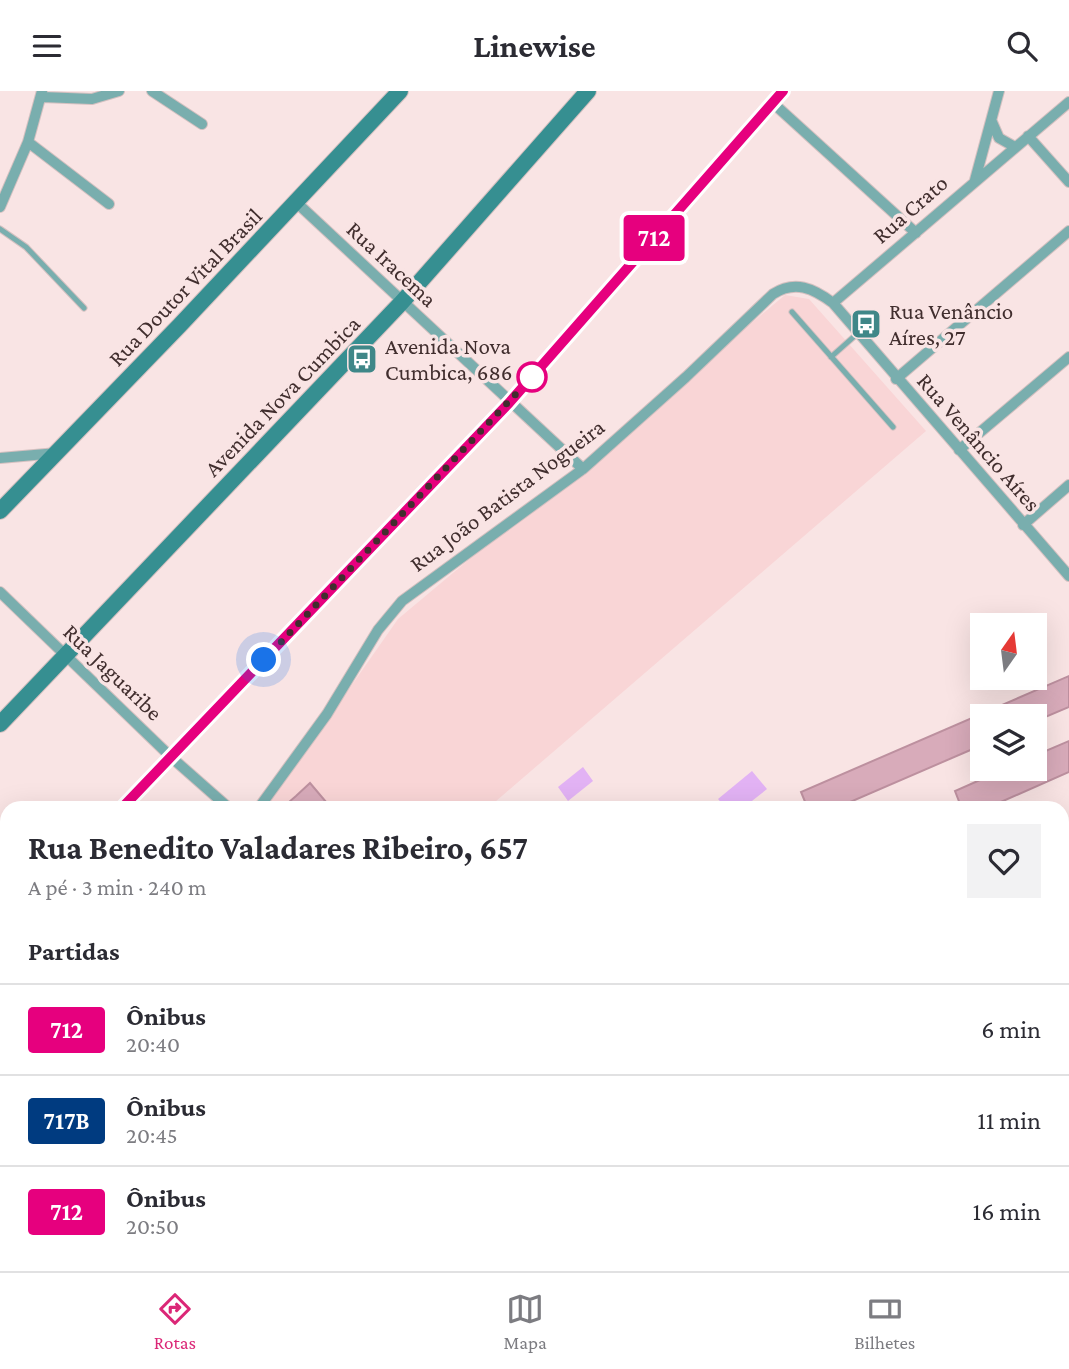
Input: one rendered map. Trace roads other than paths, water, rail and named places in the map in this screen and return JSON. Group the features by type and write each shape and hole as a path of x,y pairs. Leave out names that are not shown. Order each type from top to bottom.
{"street":[{"path":"0,207 28,142 42,94 92,99 119,91"},
{"path":"152,91 202,124"},
{"name":"Rua Doutor Vital Brasil","path":"0,511 297,203 400,91"},
{"name":"Avenida Nova Cumbica","path":"0,724 402,302 588,91"},
{"path":"129,801 509,403 783,91"},
{"path":"975,180 999,91"},
{"name":"Rua Crato","path":"833,303 1069,102"},
{"path":"773,103 916,233"},
{"path":"992,122 999,138 1015,147"},
{"path":"1028,135 1069,182"},
{"path":"28,142 109,204"},
{"name":"Rua Iracema","path":"297,203 583,470"},
{"path":"896,379 1069,231"},
{"name":"Rua João Batista Nogueira","path":"264,801 327,714 378,630 402,601 583,470 687,377 773,294 789,286 799,286 818,292 833,303"},
{"name":"Rua Venâncio Aíres","path":"833,303 1069,576"},
{"path":"959,450 1069,357"},
{"path":"0,458 57,453"},
{"path":"1023,525 1069,485"},
{"name":"Rua Jaguaribe","path":"0,592 171,757 221,801"}],"lane":[{"path":"0,229 35,256 84,308"},
{"path":"792,312 893,427"},
{"path":"831,357 858,333"}],"place":[{"name":"Rua Venâncio Aíres, 27","path":"866,324"},
{"name":"Avenida Nova Cumbica, 686","path":"362,359"}]}
